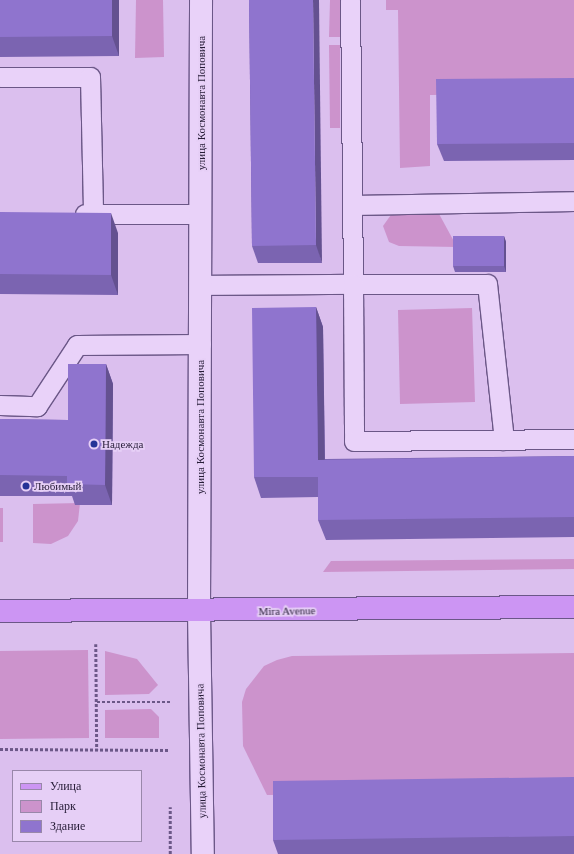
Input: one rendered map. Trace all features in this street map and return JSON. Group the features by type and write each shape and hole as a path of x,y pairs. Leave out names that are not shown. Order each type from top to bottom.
{"main road":[{"name":"Mira Avenue","path":"0,611 199,612 574,607"}],"street":[{"name":"улица Космонавта Поповича","path":"201,0 199,612 203,854"}],"lane":[{"path":"350,0 354,441 574,439"},
{"path":"0,77 90,77 93,214"},
{"path":"352,205 574,201"},
{"path":"70,214 200,214"},
{"path":"201,285 487,284 504,440"},
{"path":"0,405 37,406 77,345 201,344"}],"path":[{"path":"96,644 97,750"},
{"path":"97,702 170,702"},
{"path":"0,750 170,750"},
{"path":"170,807 170,854"}],"green space":[{"path":"136,0 163,0 164,57 135,58"},
{"path":"330,0 340,0 340,37 329,37"},
{"path":"386,0 574,0 574,93 430,95 430,166 400,168 398,10 386,10"},
{"path":"329,45 340,45 340,128 330,128"},
{"path":"393,212 438,212 457,247 399,246 389,242 383,226"},
{"path":"472,308 475,402 400,404 398,310"},
{"path":"80,503 78,521 68,536 51,544 33,543 33,504"},
{"path":"0,508 3,508 3,542 0,542"},
{"path":"574,559 574,569 323,572 331,561"},
{"path":"88,650 89,738 0,739 0,651"},
{"path":"105,651 137,659 158,685 149,694 105,695"},
{"path":"574,653 574,791 267,795 243,746 242,702 246,689 264,666 277,660 292,656"},
{"path":"151,709 159,717 159,738 105,738 105,710"}],"building":[{"path":"0,0 112,0 112,36 0,37"},
{"path":"249,0 313,0 316,245 252,246"},
{"path":"574,78 574,143 437,144 436,79"},
{"path":"0,212 111,213 111,275 0,274"},
{"path":"453,236 504,236 504,266 453,266"},
{"path":"316,307 318,460 574,456 574,517 318,520 318,477 254,477 252,308"},
{"path":"68,364 106,364 105,485 67,484 67,476 0,475 0,419 68,420"},
{"path":"574,777 574,836 273,840 273,781"}],"place":[{"name":"Надежда","path":"94,444"},
{"name":"Любимый","path":"26,486"}]}
